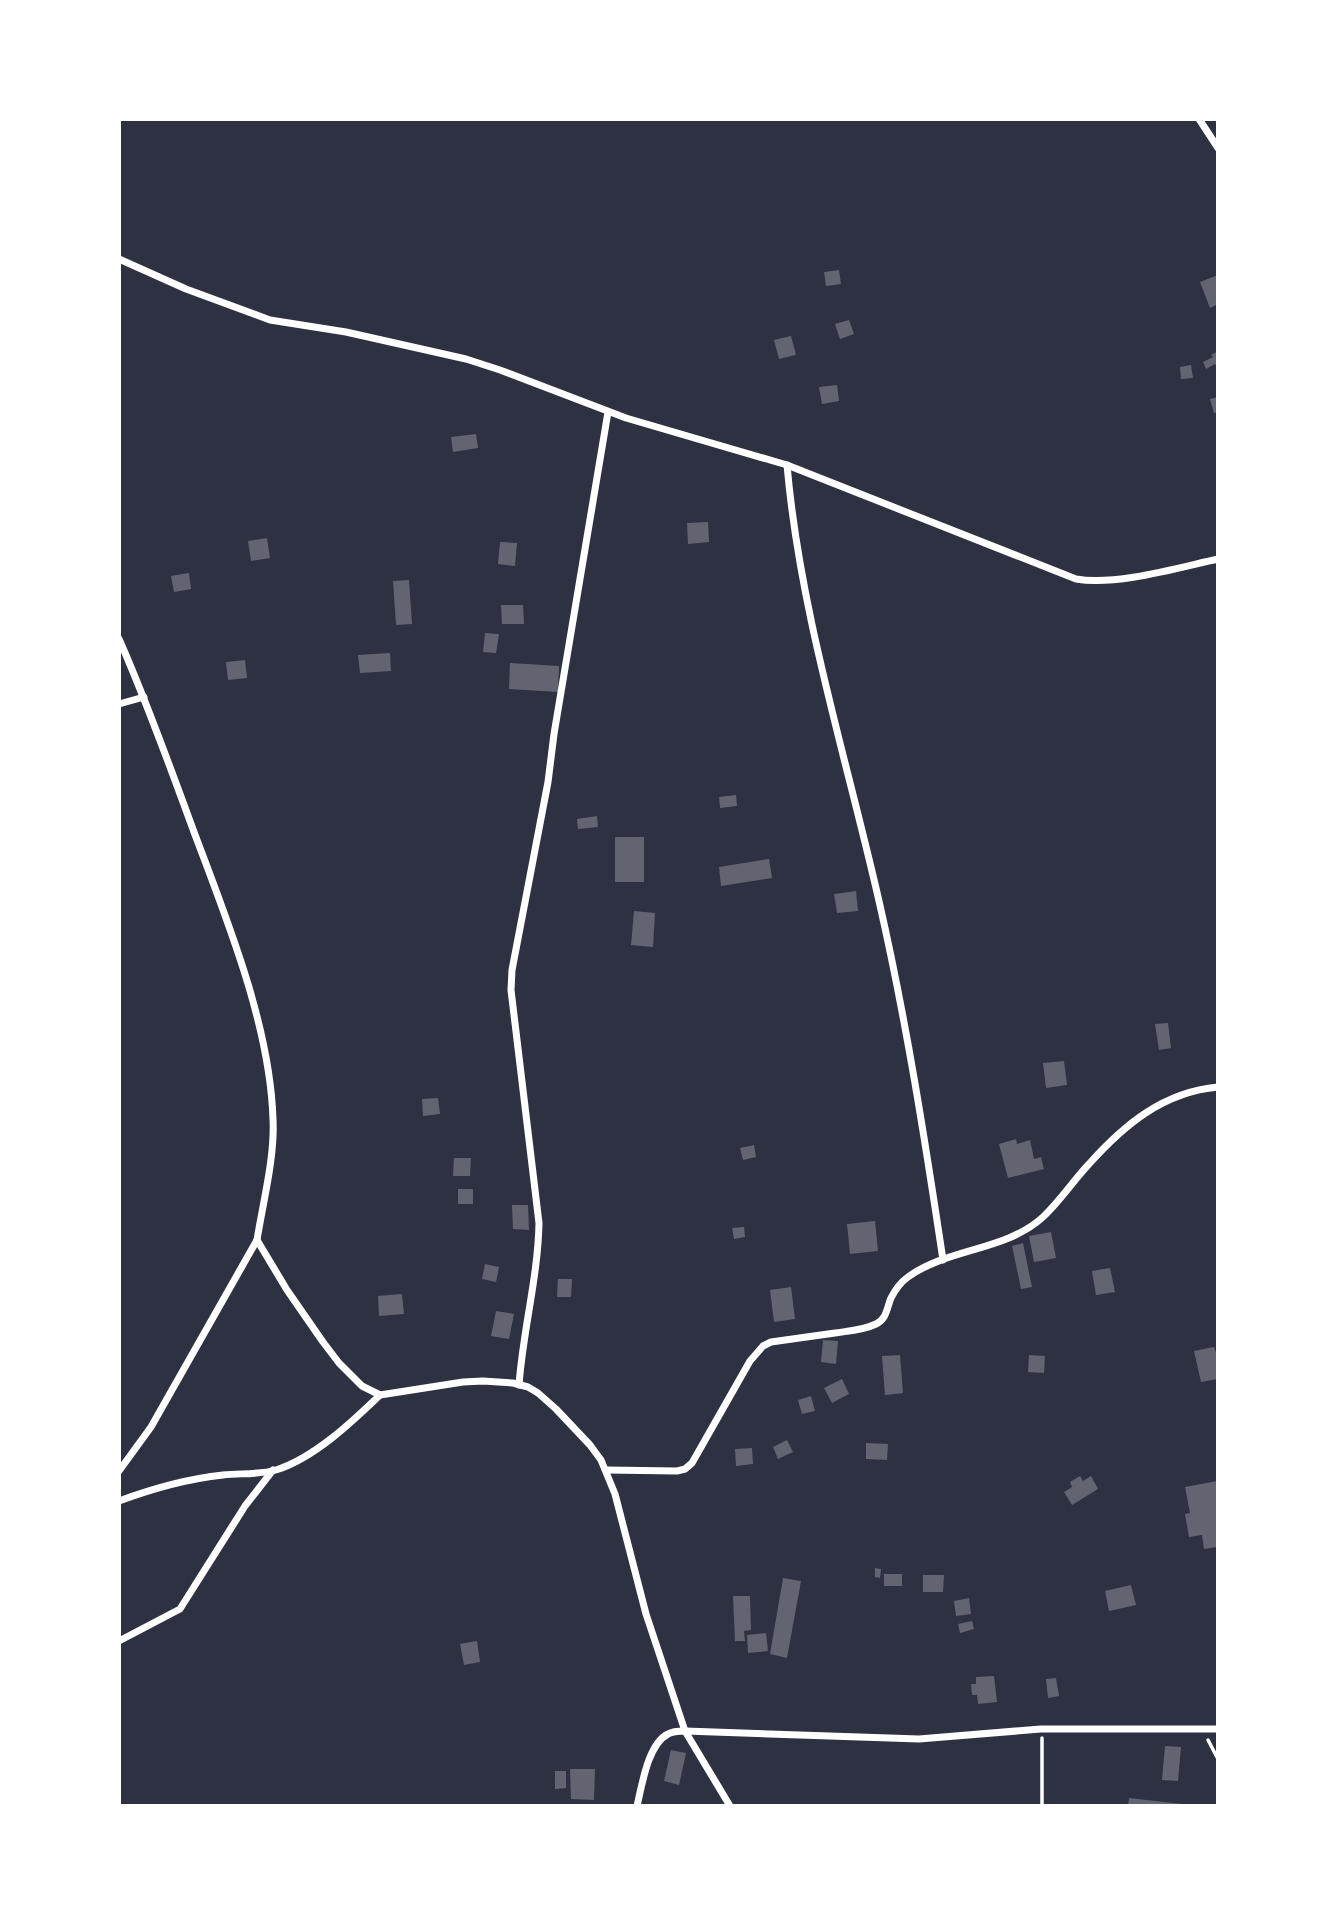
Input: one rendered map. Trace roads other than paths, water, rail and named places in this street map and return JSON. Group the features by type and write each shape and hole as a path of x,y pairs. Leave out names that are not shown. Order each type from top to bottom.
{"street":[{"path":"1199,119 1218,148"},
{"path":"119,259 186,289 270,320 346,332 466,359 608,412 787,465 1076,579 1122,579 1218,559"},
{"path":"519,1385 538,1252 539,1223 511,990 512,970 548,782 608,412"},
{"path":"787,465 799,554 816,642 877,890 901,1003 943,1261"},
{"path":"119,639 144,697 229,928 259,1025 271,1089 273,1133 257,1240 151,1427 119,1471"},
{"path":"119,704 144,697"},
{"path":"606,1470 677,1472 685,1469 692,1463 750,1361 762,1346 771,1342 881,1322 892,1295 907,1278 943,1261 1021,1232 1042,1218 1088,1165 1139,1116 1175,1098 1218,1087"},
{"path":"257,1240 303,1314 338,1363 362,1386 380,1395"},
{"path":"119,1500 181,1481 274,1471 320,1446 341,1431 380,1395 473,1381 498,1381 519,1385 538,1394 590,1445 606,1470 615,1494 646,1614 685,1731 730,1806"},
{"path":"119,1641 180,1609 245,1506 274,1471"},
{"path":"637,1806 653,1749 660,1739 671,1732 919,1739 1041,1729 1218,1729"}]}
